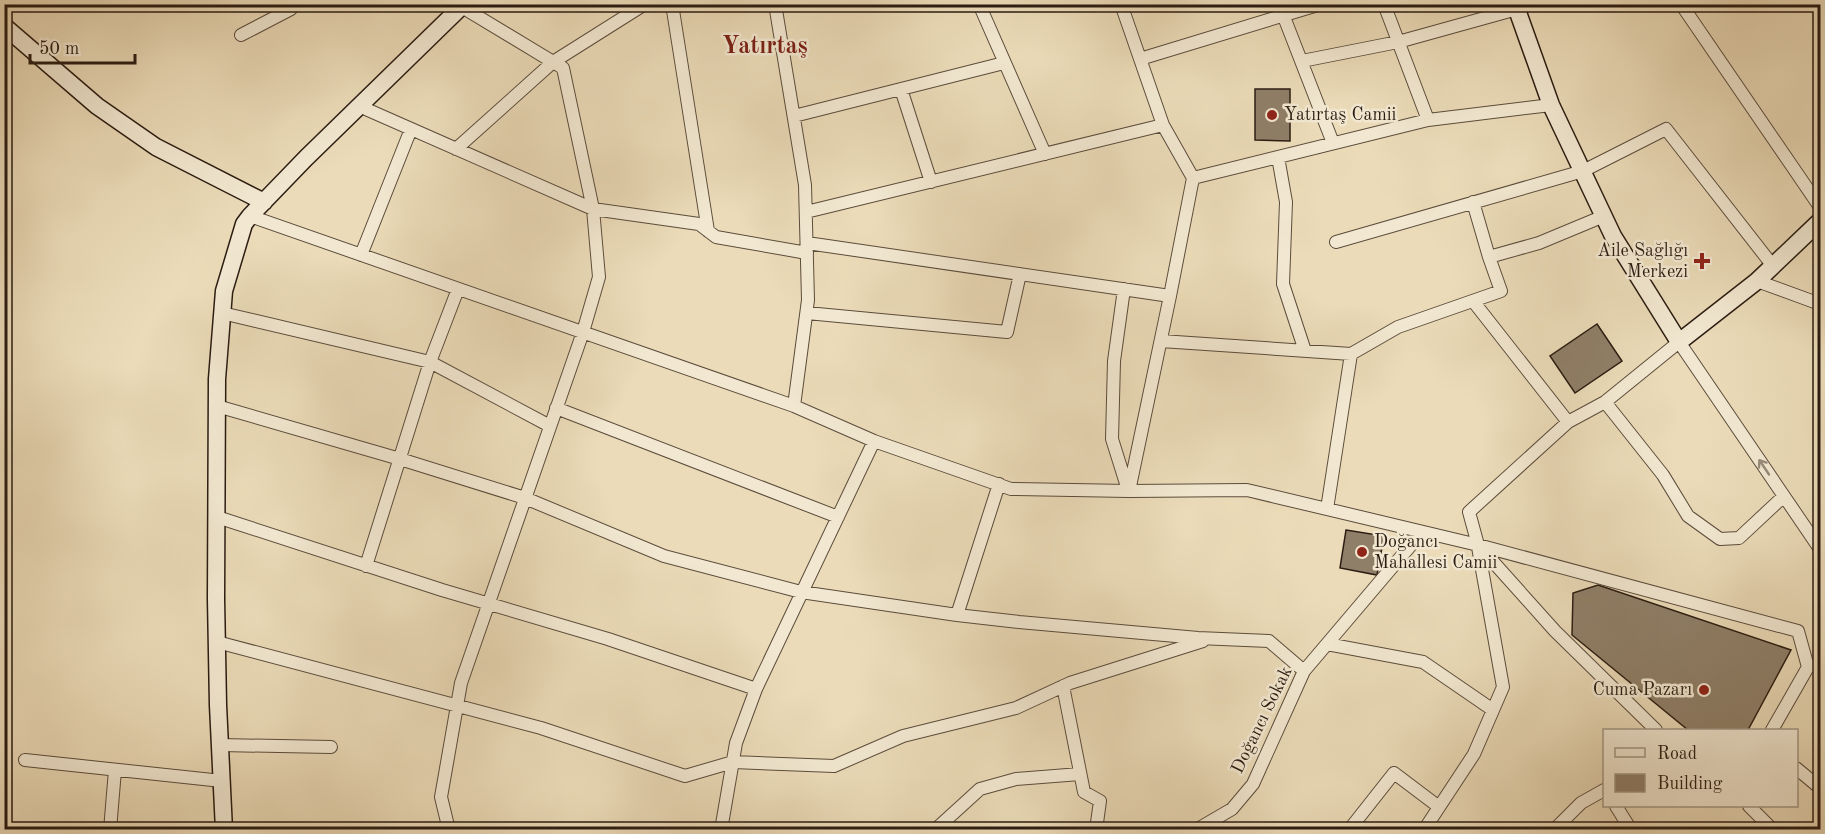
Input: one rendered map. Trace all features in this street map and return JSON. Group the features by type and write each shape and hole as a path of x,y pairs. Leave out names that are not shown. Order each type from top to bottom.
{"street":[{"path":"241,35 291,9 294,4"},
{"path":"456,149 553,62 645,4"},
{"path":"672,4 708,231"},
{"path":"775,4 805,184 808,300 794,406"},
{"path":"979,4 1045,154"},
{"path":"1121,4 1163,125 1192,178 1129,491"},
{"path":"1140,59 1321,4"},
{"path":"1384,4 1428,120"},
{"path":"1681,4 1821,207"},
{"path":"224,830 217,642 217,379 224,291 244,224 250,216 460,6 563,68 593,209 598,277 583,332 461,683 441,797 449,830"},
{"path":"1302,61 1398,42 1516,7 1551,105 1613,236 1679,342 1821,549"},
{"path":"1284,17 1333,143"},
{"path":"4,26 97,106 156,147 264,202"},
{"path":"794,116 1004,63"},
{"path":"901,89 931,182"},
{"path":"1192,178 1428,120 1551,105"},
{"path":"359,106 593,209 699,224 716,237 1020,274 1170,296"},
{"path":"806,212 1163,125"},
{"path":"361,255 411,129"},
{"path":"1336,242 1582,171 1666,129 1773,266"},
{"path":"1278,157 1286,202 1283,284 1305,351"},
{"path":"1161,341 1351,354 1398,327 1501,291 1473,202"},
{"path":"250,216 794,406 874,441 1011,489 1247,490 1478,545 1798,631 1814,665 1773,729"},
{"path":"1489,257 1539,243 1604,216"},
{"path":"1424,830 1474,754 1503,687 1478,545 1469,512 1568,422 1605,402 1757,281 1821,221"},
{"path":"807,313 1007,332 1020,274"},
{"path":"1757,281 1821,304"},
{"path":"366,566 430,362 459,289"},
{"path":"1124,289 1114,361 1112,439 1129,491"},
{"path":"1473,301 1568,422"},
{"path":"222,313 430,362 550,426"},
{"path":"1327,509 1351,354"},
{"path":"1605,402 1663,476 1688,516 1720,539 1739,538 1784,496"},
{"path":"217,406 525,498 664,556 801,592 957,615 1210,639 1269,641 1304,670"},
{"path":"556,408 838,517"},
{"path":"721,830 736,743 756,689 874,441"},
{"path":"957,615 999,484"},
{"path":"217,517 366,566 608,639 756,689"},
{"name":"Doğancı Sokak","path":"1196,829 1232,809 1253,784 1304,670 1422,532"},
{"path":"1478,545 1554,630 1655,729"},
{"path":"217,642 541,728 685,776 733,762 834,766 903,736 1016,708 1063,686 1210,639"},
{"path":"1327,644 1423,662 1493,710"},
{"path":"1063,686 1083,792 1100,801 1096,830"},
{"path":"220,745 331,747"},
{"path":"25,760 222,781"},
{"path":"1798,769 1821,788"},
{"path":"110,830 115,770"},
{"path":"1349,830 1394,772 1439,807"},
{"path":"935,830 980,789 1016,779 1080,774"},
{"path":"1554,830 1581,803 1603,791"},
{"path":"1617,807 1631,830"},
{"path":"1750,807 1773,830"}],"building":[{"name":"Yatırtaş Camii","path":"1255,89 1290,89 1290,141 1255,140"},
{"path":"1597,324 1622,361 1575,393 1550,356"},
{"name":"Doğancı Mahallesi Camii","path":"1346,530 1384,536 1377,575 1340,568"},
{"name":"Cuma Pazarı","path":"1598,585 1791,650 1749,729 1687,729 1572,635 1573,593"}],"place":[{"name":"Yatırtaş Camii","path":"1272,115"},
{"name":"Aile Sağlığı Merkezi","path":"1702,261"},
{"name":"Doğancı Mahallesi Camii","path":"1362,552"},
{"name":"Cuma Pazarı","path":"1704,690"}],"district":[{"name":"Yatırtaş","path":"765,47"}]}
